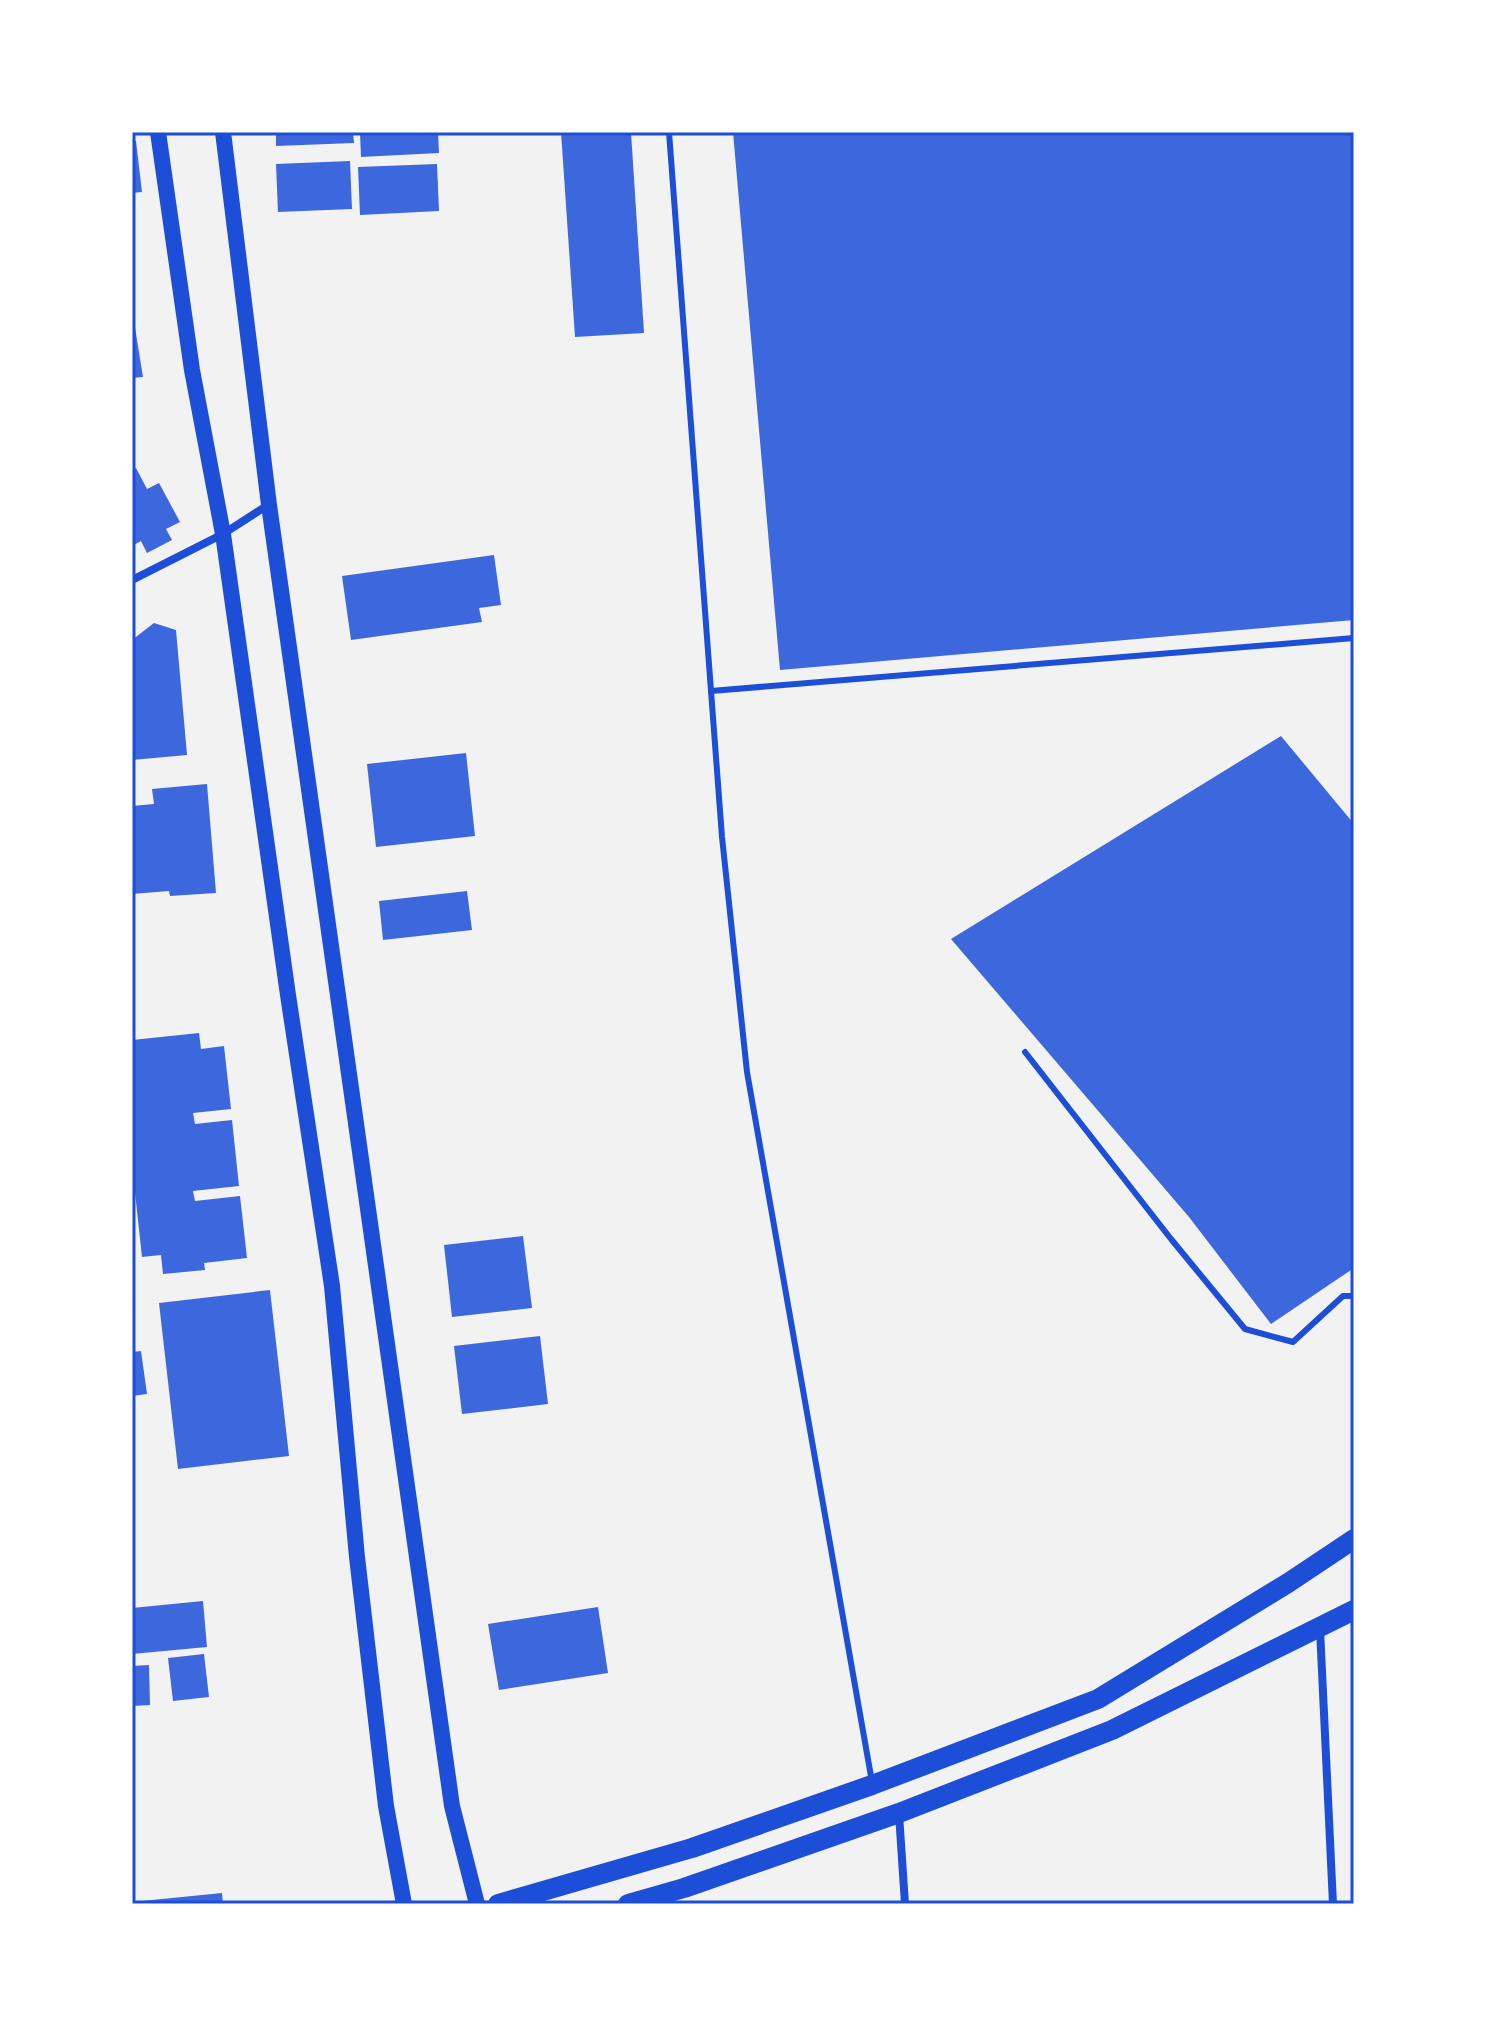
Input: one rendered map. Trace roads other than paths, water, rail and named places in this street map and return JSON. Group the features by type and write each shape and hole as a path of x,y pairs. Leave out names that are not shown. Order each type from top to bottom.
{"main road":[{"path":"158,132 192,370 223,534 332,1286 386,1806 404,1904"},
{"path":"223,132 269,505 452,1806 477,1904"},
{"path":"498,1904 692,1848 872,1785 1098,1699 1354,1539"},
{"path":"628,1904 685,1892 1112,1730 1354,1610"}],"street":[{"path":"132,580 223,534 269,505"},
{"path":"1320,1628 1333,1904"},
{"path":"899,1813 905,1904"}],"lane":[{"path":"669,132 722,837 747,1072 872,1785"},
{"path":"711,691 1354,638"},
{"path":"1025,1052 1245,1329 1293,1342 1343,1296 1354,1296"}]}
